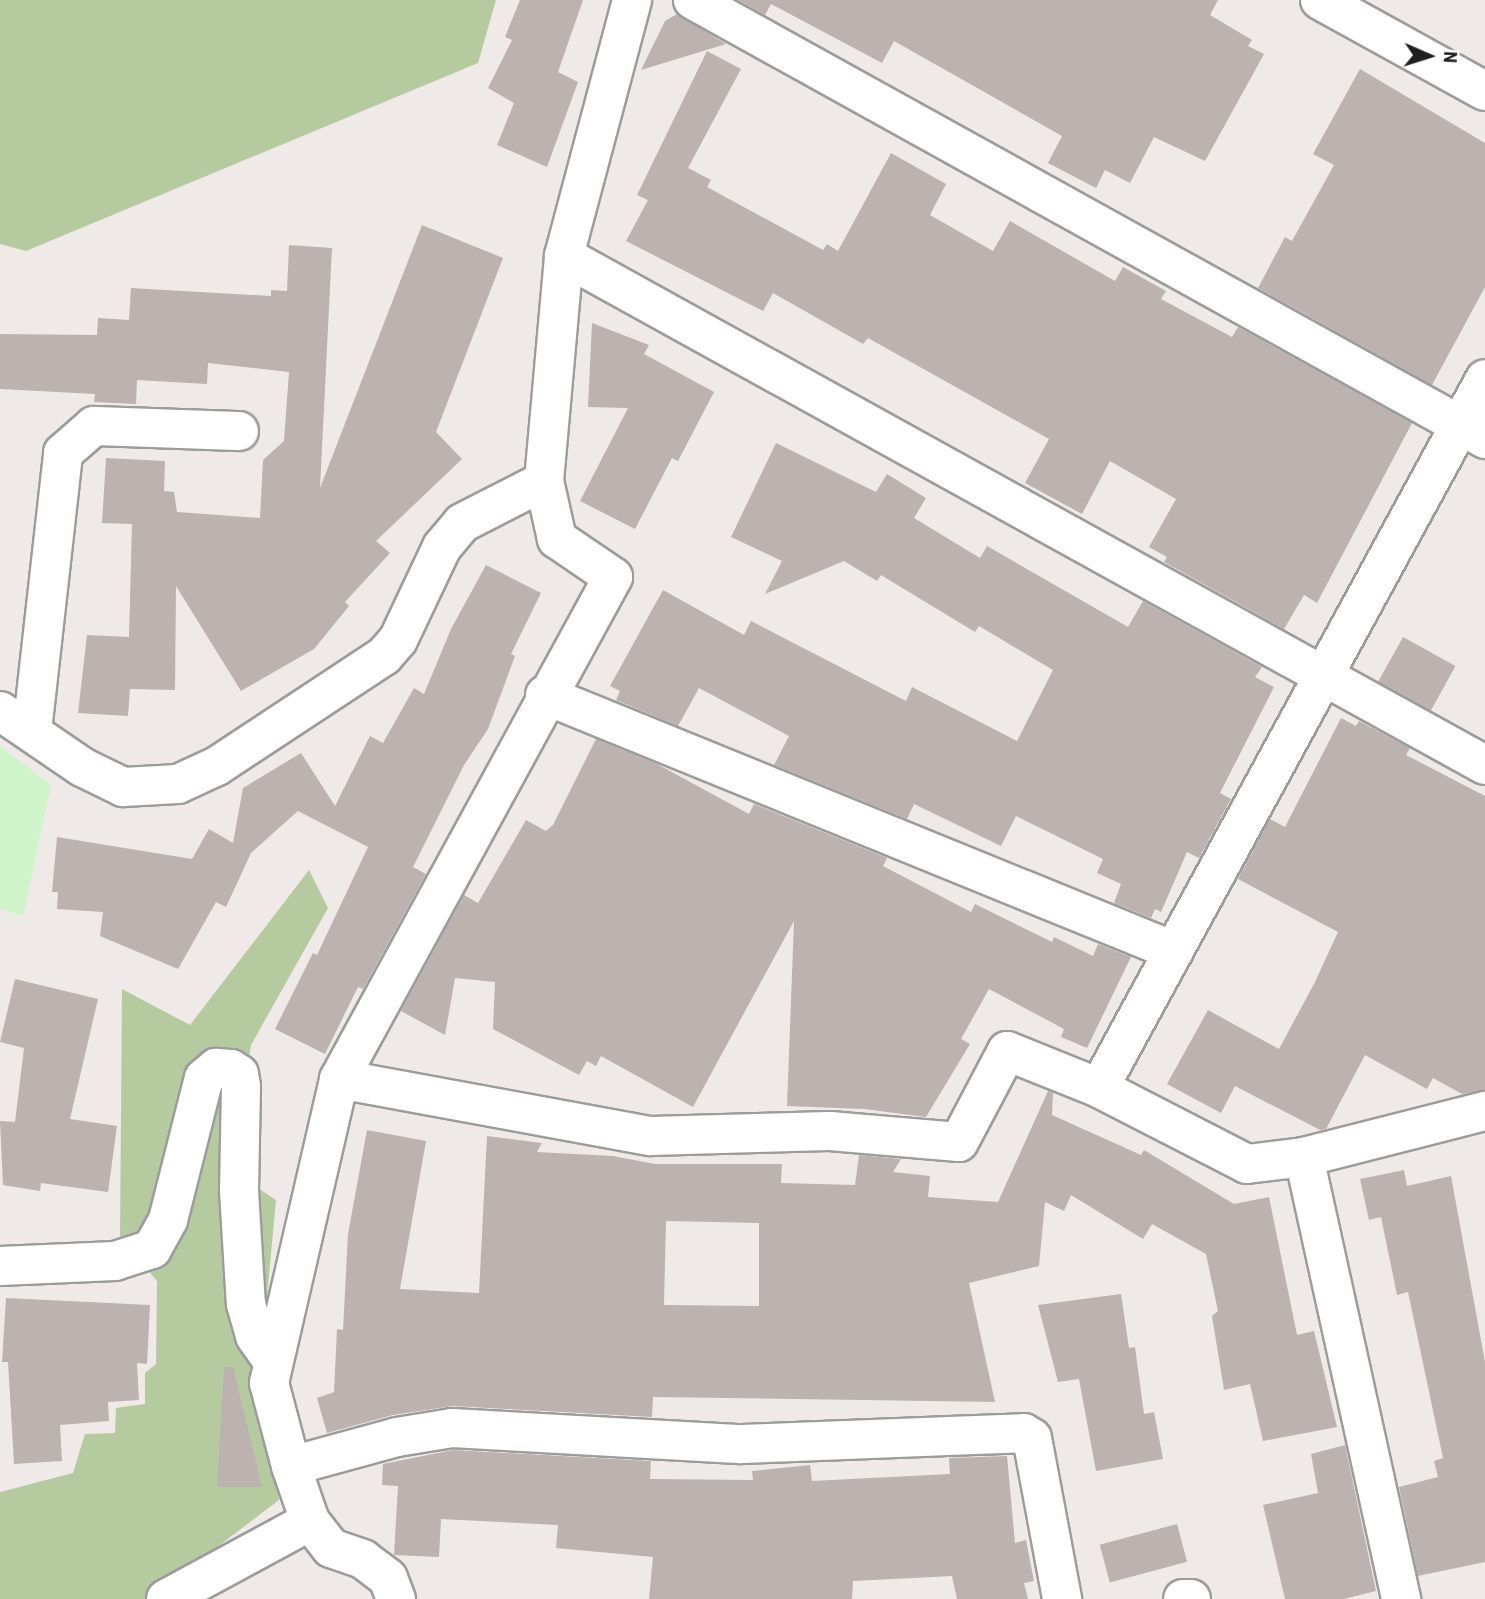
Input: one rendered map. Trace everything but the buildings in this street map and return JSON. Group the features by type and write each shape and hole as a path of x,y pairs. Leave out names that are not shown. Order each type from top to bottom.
{"street":[{"path":"396,1599 388,1578 363,1559 331,1548 310,1521 291,1466 269,1383 339,1079 545,695 613,577 557,539 544,481 565,256 632,0"},
{"path":"693,0 1473,432"},
{"path":"1320,0 1485,91"},
{"path":"565,256 1485,765"},
{"path":"1099,1088 1324,676 1473,432 1485,379"},
{"path":"32,731 63,453 94,426 239,430"},
{"path":"0,711 82,767 123,787 178,784 217,766 384,656 398,640 442,547 462,523 544,481"},
{"path":"545,695 1174,951"},
{"path":"339,1079 651,1136 830,1131 958,1142 1007,1051 1099,1088 1247,1164 1304,1157 1485,1111"},
{"path":"0,1265 115,1261 152,1249 168,1220 204,1077 216,1069 230,1069 239,1074 242,1087 239,1191 247,1304 255,1336 273,1362"},
{"path":"1304,1157 1401,1599"},
{"path":"291,1466 397,1437 452,1428 742,1444 1024,1433 1032,1438 1062,1599"},
{"path":"166,1599 310,1521"},
{"path":"1183,1599 1191,1599"}],"green space":[{"path":"0,0 496,0 478,63 26,251 0,244"},
{"path":"0,746 51,785 23,916 0,909"},
{"path":"309,870 328,908 251,1045 240,1117 250,1183 276,1200 259,1384 279,1500 149,1599 0,1599 0,1492 73,1473 85,1434 115,1433 116,1408 145,1404 145,1373 156,1364 157,1281 120,1237 122,989 190,1025"}]}
